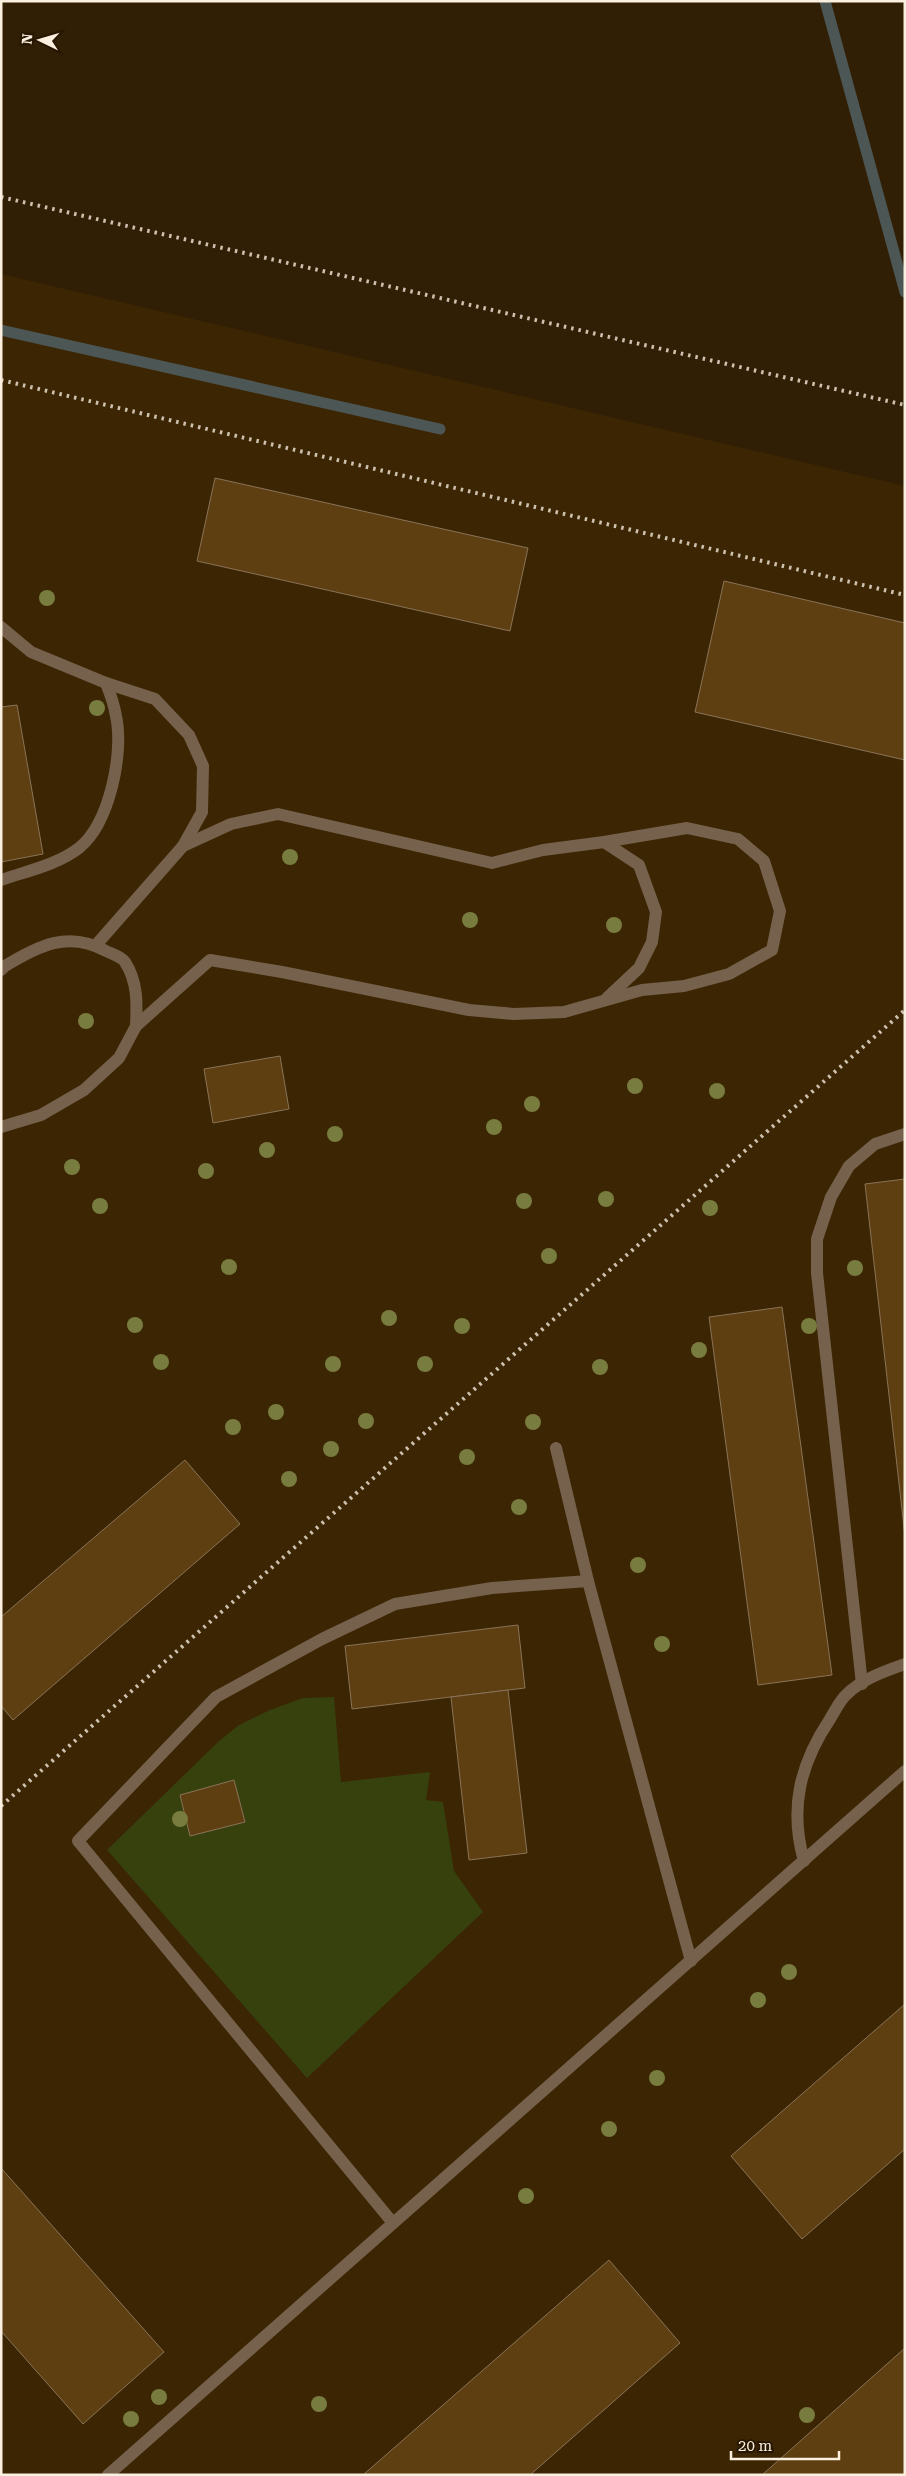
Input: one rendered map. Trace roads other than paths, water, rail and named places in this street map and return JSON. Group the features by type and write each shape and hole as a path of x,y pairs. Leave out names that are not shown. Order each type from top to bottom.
{"lane":[{"path":"1,627 30,652 155,699 189,735 203,766 202,812 183,846 96,945"},
{"path":"1,880 59,860 80,847 105,812 117,768 117,717 106,682"},
{"path":"1,1127 41,1114 84,1090 119,1058 136,1026 210,960 282,972 469,1010 514,1014 564,1012 642,990 684,986 729,974 772,950 780,911 764,861 738,839 687,828 542,850 492,863 278,814 231,824 183,846"},
{"path":"604,842 639,865 656,912 652,942 639,968 605,1000"},
{"path":"1,970 38,947 68,940 96,945 125,961 137,990 136,1026"},
{"path":"862,1684 818,1273 817,1239 831,1197 850,1166 875,1144 905,1134"},
{"path":"556,1448 588,1581 691,1961"},
{"path":"393,2223 78,1841 216,1697 322,1639 395,1604 492,1588 588,1581"},
{"path":"804,1861 797,1838 797,1795 815,1742 846,1694 880,1673 905,1664"},
{"path":"108,2475 905,1772"}],"waterway":[{"path":"825,1 905,292"},
{"path":"1,330 440,429"}],"railway":[{"path":"1,197 905,405"},
{"path":"1,380 905,595"},
{"path":"1,1806 905,1010"}]}
